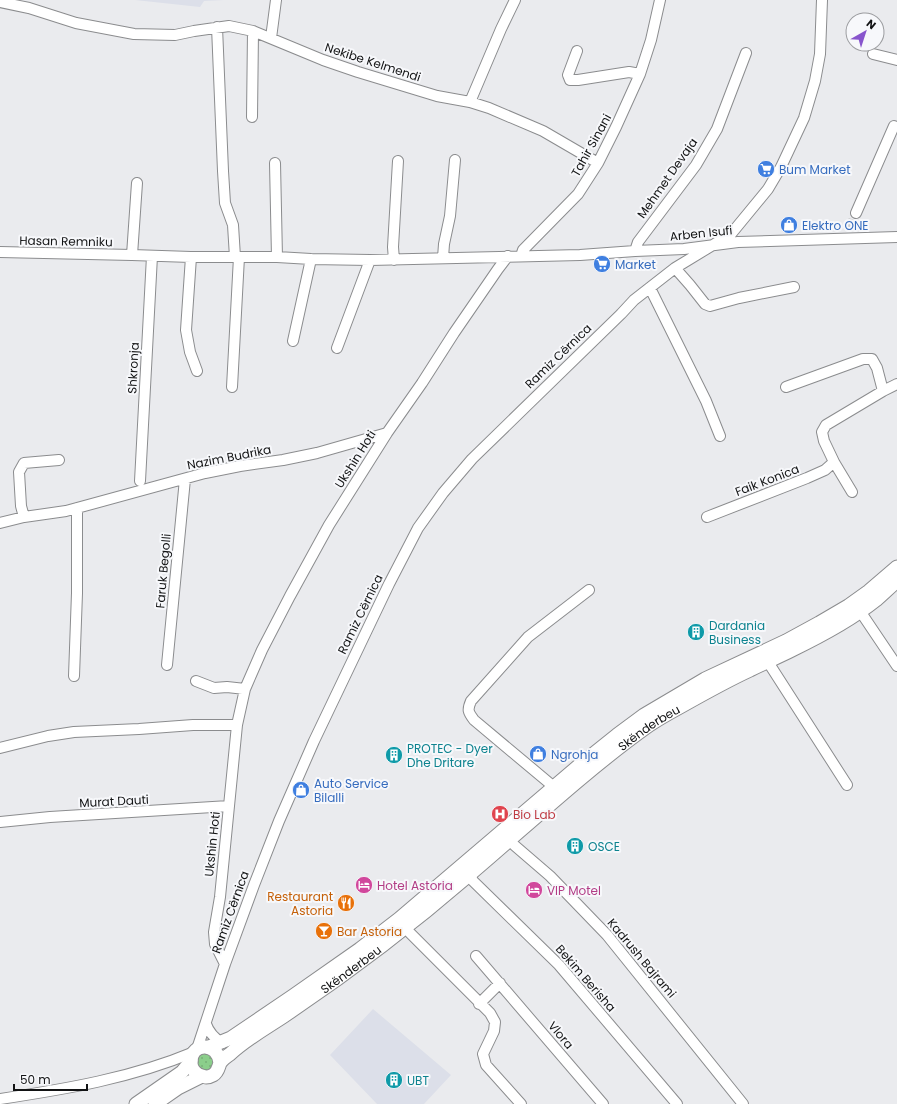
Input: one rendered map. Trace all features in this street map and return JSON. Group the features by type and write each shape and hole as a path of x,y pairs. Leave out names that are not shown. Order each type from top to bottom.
{"main road":[{"name":"Skënderbeu","path":"209,1050 231,1038 294,996 399,919 617,735 644,715 705,679 786,641 819,623 848,606 869,591 897,567"},
{"name":"Skënderbeu","path":"209,1050 236,1049 367,958 470,875 589,772 651,725 711,689 825,633 876,600 897,581"},
{"path":"202,1076 191,1067 209,1050"},
{"path":"155,1104 178,1088 202,1076 210,1076 217,1071 209,1050"},
{"path":"136,1104 182,1072 209,1050"}],"street":[{"path":"271,38 276,0"},
{"path":"470,102 515,0"},
{"name":"Tahir Sinani","path":"521,256 523,250 578,194 598,163 640,74 651,40 660,0"},
{"name":"Ramiz Cërnica","path":"209,1050 206,1024 225,964 279,821 310,748 389,584 418,528 443,493 472,460 634,300 675,268 731,234 768,190 804,118 815,81 820,54 822,0"},
{"name":"Nekibe Kelmendi","path":"0,2 30,4 76,23 134,34 175,35 229,26 253,31 323,60 358,72 437,96 470,102 511,116 543,131 598,163"},
{"path":"217,27 223,171 226,203 233,225 237,257 232,387"},
{"path":"252,117 253,31"},
{"path":"577,51 568,75 570,80 629,72 640,74"},
{"name":"Mehmet Devaja","path":"635,251 638,242 696,165 717,129 746,53"},
{"path":"873,54 897,60"},
{"path":"856,213 894,126"},
{"path":"443,258 444,244 450,216 455,160"},
{"path":"394,260 393,247 398,161"},
{"path":"275,162 277,257"},
{"path":"132,255 137,182"},
{"name":"Arben Isufi","path":"508,256 580,255 684,249 738,242 849,233 897,237"},
{"name":"Hasan Remniku","path":"0,252 191,257 277,257 311,260 394,260 508,256"},
{"name":"Shkronja","path":"140,481 152,256"},
{"name":"Ukshin Hoti","path":"225,964 216,944 214,932 220,897 237,725 245,689 262,650 329,525 387,433 508,256"},
{"path":"191,257 186,330 190,352 197,371"},
{"path":"293,341 311,260"},
{"path":"337,348 370,260"},
{"path":"675,268 690,284 705,304 710,306 739,298 794,287"},
{"path":"650,288 706,401 720,436"},
{"path":"786,386 863,359 872,358 877,368 883,391"},
{"path":"852,492 834,462 824,441 822,432 826,425 897,384"},
{"name":"Nazim Budrika","path":"0,523 24,517 66,511 205,473 317,453 387,433"},
{"path":"24,517 21,506 19,472 24,463 59,460"},
{"name":"Faik Konica","path":"707,518 807,478 825,470 834,462"},
{"name":"Faruk Begolli","path":"167,666 185,479"},
{"path":"74,676 77,593 76,508"},
{"path":"554,788 474,720 469,713 468,708 471,701 528,637 589,590"},
{"path":"860,611 897,666"},
{"path":"768,662 847,785"},
{"path":"196,681 214,688 227,687 245,689"},
{"path":"0,748 48,736 74,732 193,725 237,725"},
{"name":"Murat Dauti","path":"0,822 50,817 229,806"},
{"name":"Kadrush Bajrami","path":"510,840 550,876 607,934 743,1104"},
{"name":"Bekim Berisha","path":"470,875 473,881 559,965 677,1104"},
{"path":"406,928 490,1014 495,1022 494,1031 484,1054 486,1065 521,1104"},
{"name":"Vlora","path":"476,956 603,1104"},
{"path":"479,1004 500,983"},
{"path":"0,1098 39,1093 80,1085 144,1070 209,1050 210,1033 206,1024"}],"shaded area":[{"path":"135,0 224,0 204,1 200,7"},
{"path":"373,1009 451,1075 424,1104 377,1104 330,1055"}],"green space":[{"path":"201,1053 209,1053 215,1062 209,1072 198,1069 196,1059"}],"tunnel":[{"path":"850,229 856,213"}],"place":[{"name":"Bum Market","path":"766,169"},
{"name":"Elektro ONE","path":"789,225"},
{"name":"Market","path":"602,264"},
{"name":"Dardania Business","path":"696,632"},
{"name":"Ngrohja","path":"538,754"},
{"name":"PROTEC - Dyer Dhe Dritare","path":"394,755"},
{"name":"Auto Service Bilalli","path":"301,790"},
{"name":"Bio Lab","path":"500,814"},
{"name":"OSCE","path":"575,846"},
{"name":"Hotel Astoria","path":"364,885"},
{"name":"VIP Motel","path":"534,890"},
{"name":"Restaurant Astoria","path":"346,903"},
{"name":"Bar Astoria","path":"324,931"},
{"name":"UBT","path":"394,1080"}]}
